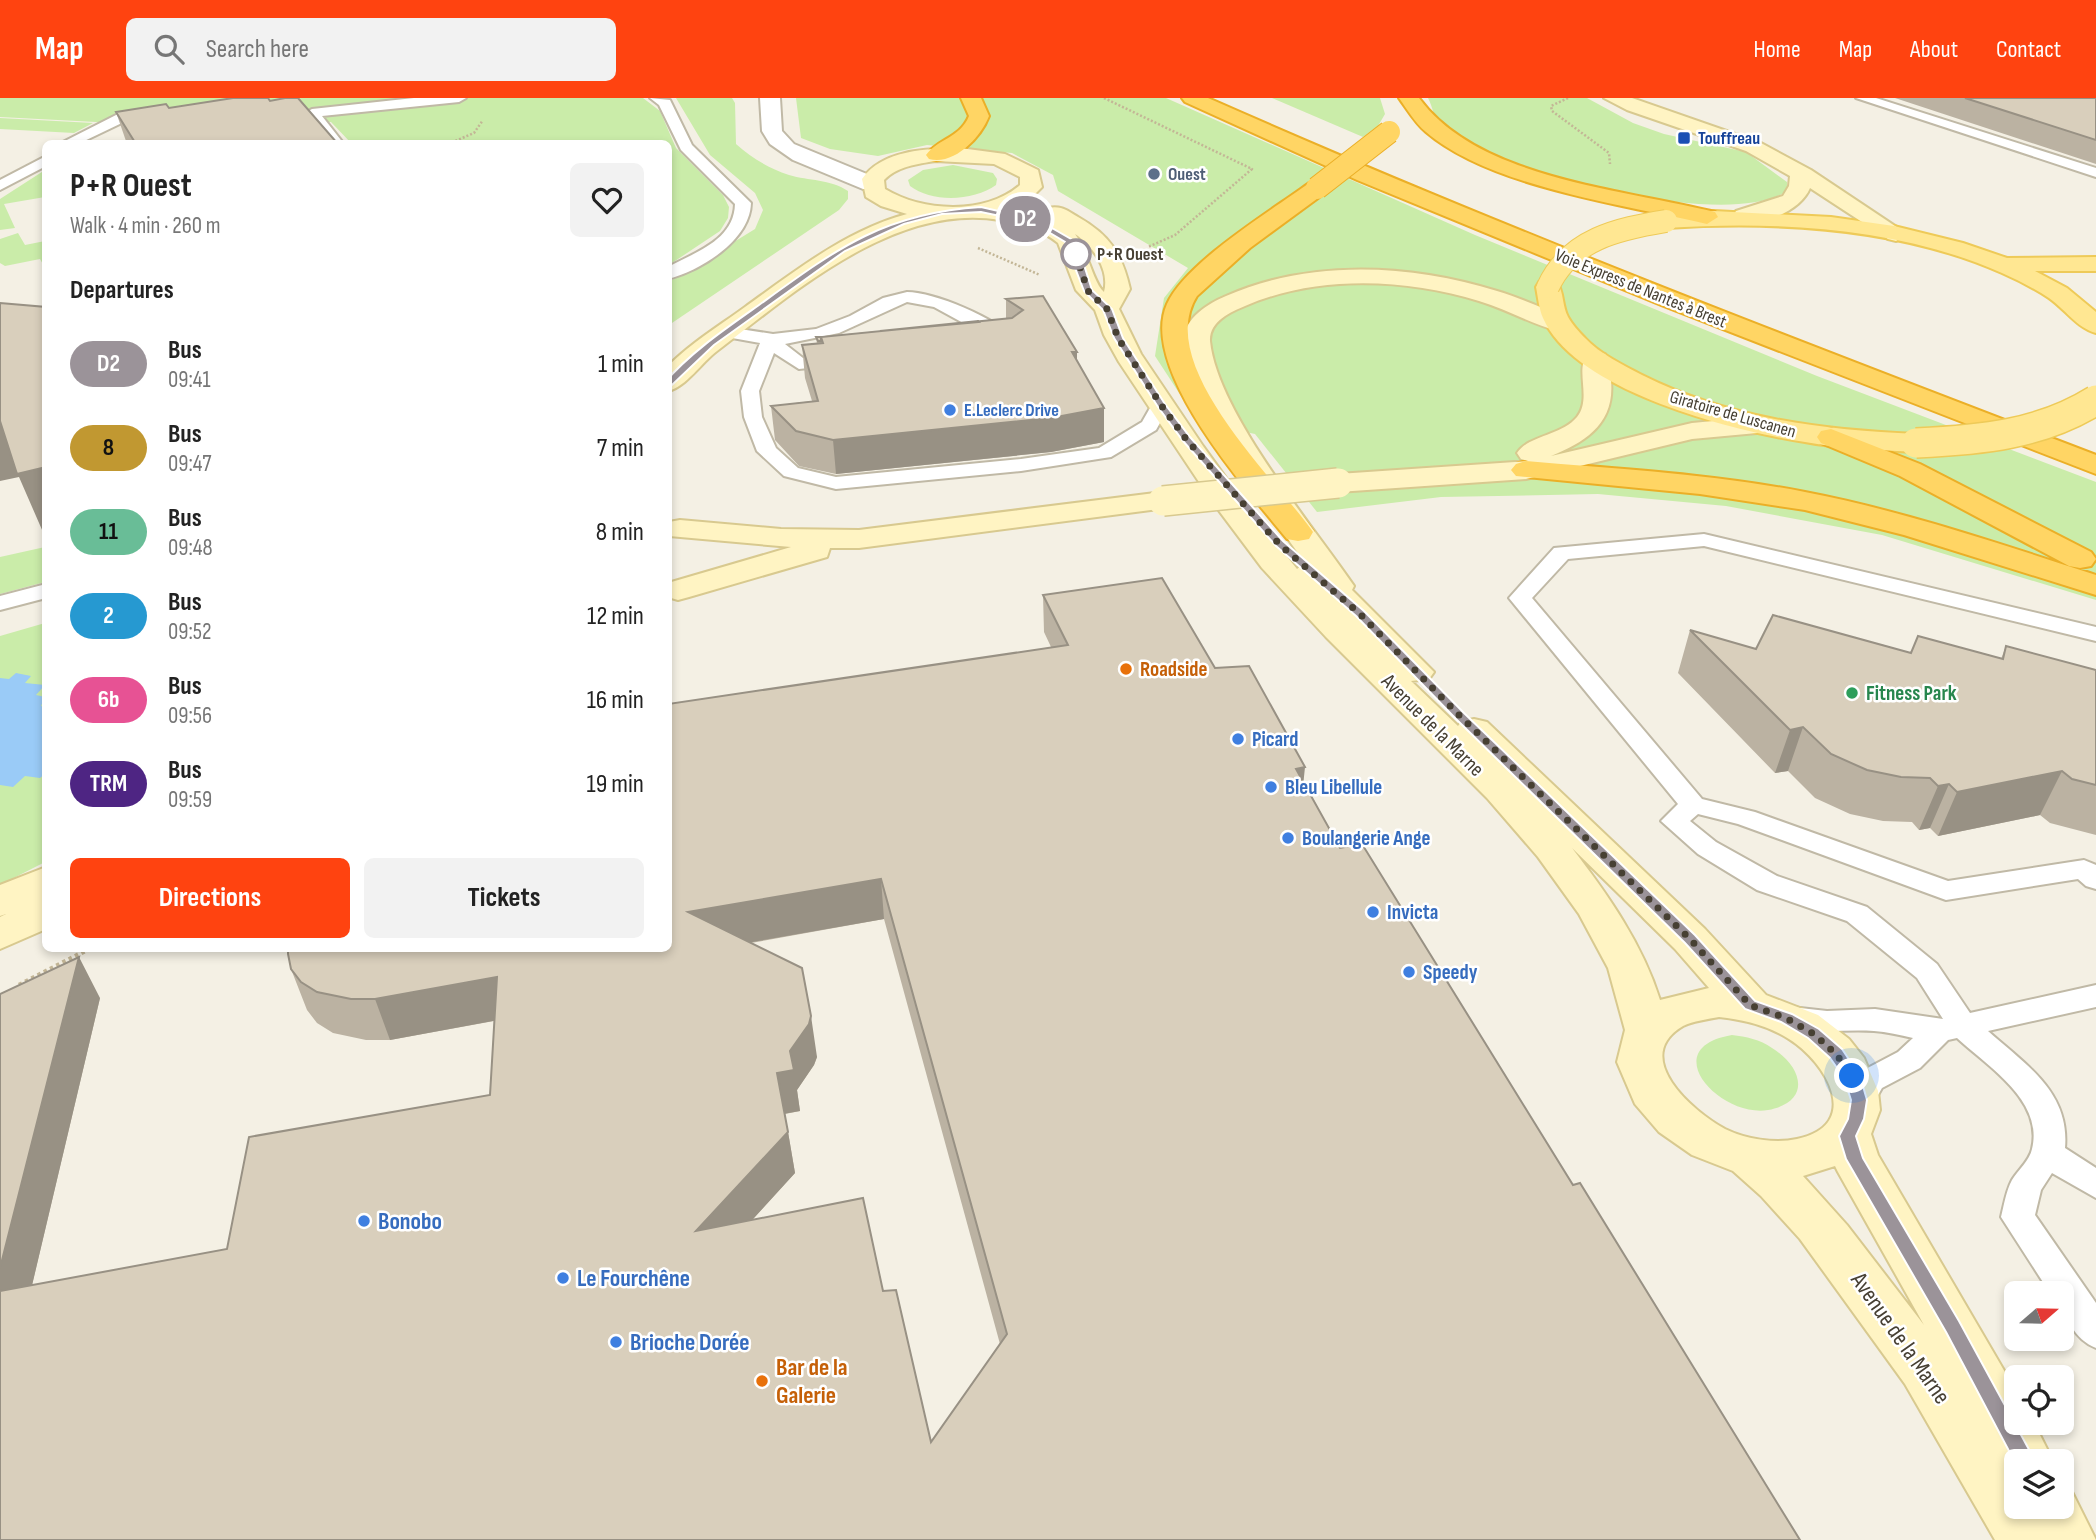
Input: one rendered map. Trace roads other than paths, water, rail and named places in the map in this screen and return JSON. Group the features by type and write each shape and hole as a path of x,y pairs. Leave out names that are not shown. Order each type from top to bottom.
{"highway":[{"path":"936,155 960,143 975,130 979,116 971,98"},
{"name":"Voie Express de Nantes à Brest","path":"1192,98 1365,175 1670,300 2096,465"},
{"name":"Voie Express de Nantes à Brest","path":"1238,98 1638,263 1960,387"},
{"path":"1298,532 1223,440 1199,402 1174,345 1179,304 1213,266 1389,132 1396,123 1397,113 1392,98"},
{"path":"1409,98 1435,130 1475,152 1564,183 1707,217"},
{"path":"2022,410 2084,433"},
{"path":"1831,437 1910,470 2007,524 2096,566"},
{"path":"1526,470 1671,481 1806,501 1914,529 2096,585"}],"main road":[{"path":"1614,98 1772,155 1849,208 1896,234"},
{"path":"672,343 811,248 865,215 873,204 873,188 882,169 900,162 936,155 981,156 1007,162 1030,175 1031,187 1009,202 981,210 942,212 907,208 873,188"},
{"path":"1744,216 1795,199 1801,189 1801,174"},
{"path":"1027,192 1031,200 1084,229 1110,252 1118,289 1107,309"},
{"name":"Avenue de la Marne","path":"981,210 1036,222 1068,241 1074,249 1088,291 1107,309 1118,338 1161,405 1186,439 1279,544 1360,614 1461,717 1768,1011"},
{"path":"672,378 727,332 842,249 901,223 942,212"},
{"name":"Giratoire de Luscanen","path":"2093,312 1994,262 1896,234 1819,221 1744,216 1666,221 1624,229 1577,249 1557,267 1548,287 1548,299 1558,323 1597,360 1660,394 1757,425 1831,437 1916,443 1982,438 2039,427 2068,417 2096,400"},
{"path":"1994,262 2052,267 2096,264"},
{"path":"1360,614 1298,532 1217,402 1201,369 1197,336 1209,315 1242,297 1265,289 1326,279 1367,278 1462,290 1558,323"},
{"path":"1427,476 1506,462 1574,434 1590,422 1597,407 1597,360"},
{"path":"674,526 781,538 859,539 1163,501 1338,483 1526,470 1692,431 1757,425"},
{"name":"Avenue de la Marne","path":"1186,439 1213,486 1269,558 1329,622 1510,801 1562,861 1623,952 1642,997 1647,1029"},
{"path":"673,594 690,574 695,558 691,543 674,526"},
{"path":"673,594 859,539"},
{"path":"0,902 42,882"},
{"path":"0,935 42,913"},
{"path":"1719,1001 1768,1011 1814,1034 1836,1054 1852,1076 1853,1118 1830,1149 1807,1158 1779,1161 1749,1157 1718,1147 1689,1132 1665,1112 1648,1091 1640,1068 1639,1047 1647,1029 1665,1014 1689,1004 1719,1001"},
{"name":"Avenue de la Marne","path":"1853,1118 1855,1159 1946,1315 2019,1449"},
{"name":"Avenue de la Marne","path":"1749,1157 1773,1175 1833,1244 1908,1342 1961,1424 2025,1540"},
{"path":"2057,1519 2068,1540"}],"street":[{"path":"770,98 772,131 776,140 818,165 873,188"},
{"path":"805,156 900,162"}],"lane":[{"path":"333,140 305,113 459,98"},
{"path":"657,98 665,103 686,147 743,203 745,213 742,223 730,238 672,272"},
{"path":"1863,98 2096,173"},
{"path":"74,140 123,117 173,112"},
{"path":"0,187 42,162"},
{"path":"727,332 770,341 817,335 849,324 885,302 916,297 950,309 1012,343 986,346"},
{"path":"770,341 750,391 753,417 766,451 791,472 836,484 1021,465 1104,453 1118,448 1149,426 1161,405"},
{"path":"770,341 799,364 852,359"},
{"path":"2096,634 1704,540 1562,553 1520,598 1693,805 1746,818 1946,891 2084,869 2096,880"},
{"path":"0,603 42,592"},
{"path":"1693,805 1674,821 1707,848 1767,883 1857,914 1927,971 1950,1029 2025,1082 2046,1109 2050,1133 2048,1154 2025,1187 2018,1217 2096,1332"},
{"path":"1768,1011 1827,1022 1875,1020 1950,1029 2096,996"},
{"path":"1853,1118 1871,1080 1909,1060 1950,1029"},
{"path":"2048,1154 2096,1185"}],"water":[{"path":"16,673 31,676 25,683 42,685 36,695 42,696 42,776 25,776 13,787 0,785 0,678 9,679"}],"place":[{"name":"Touffreau","path":"1684,138"},
{"name":"Ouest","path":"1154,174"},
{"name":"P+R Ouest","path":"1076,254"},
{"name":"E.Leclerc Drive","path":"950,410"},
{"name":"Roadside","path":"1126,669"},
{"name":"Fitness Park","path":"1852,693"},
{"name":"Picard","path":"1238,739"},
{"name":"Bleu Libellule","path":"1271,787"},
{"name":"Boulangerie Ange","path":"1288,838"},
{"name":"Invicta","path":"1373,912"},
{"name":"Speedy","path":"1409,972"},
{"name":"Bonobo","path":"364,1221"},
{"name":"Le Fourchêne","path":"563,1278"},
{"name":"Brioche Dorée","path":"616,1342"},
{"name":"Bar de la Galerie","path":"762,1381"}]}
